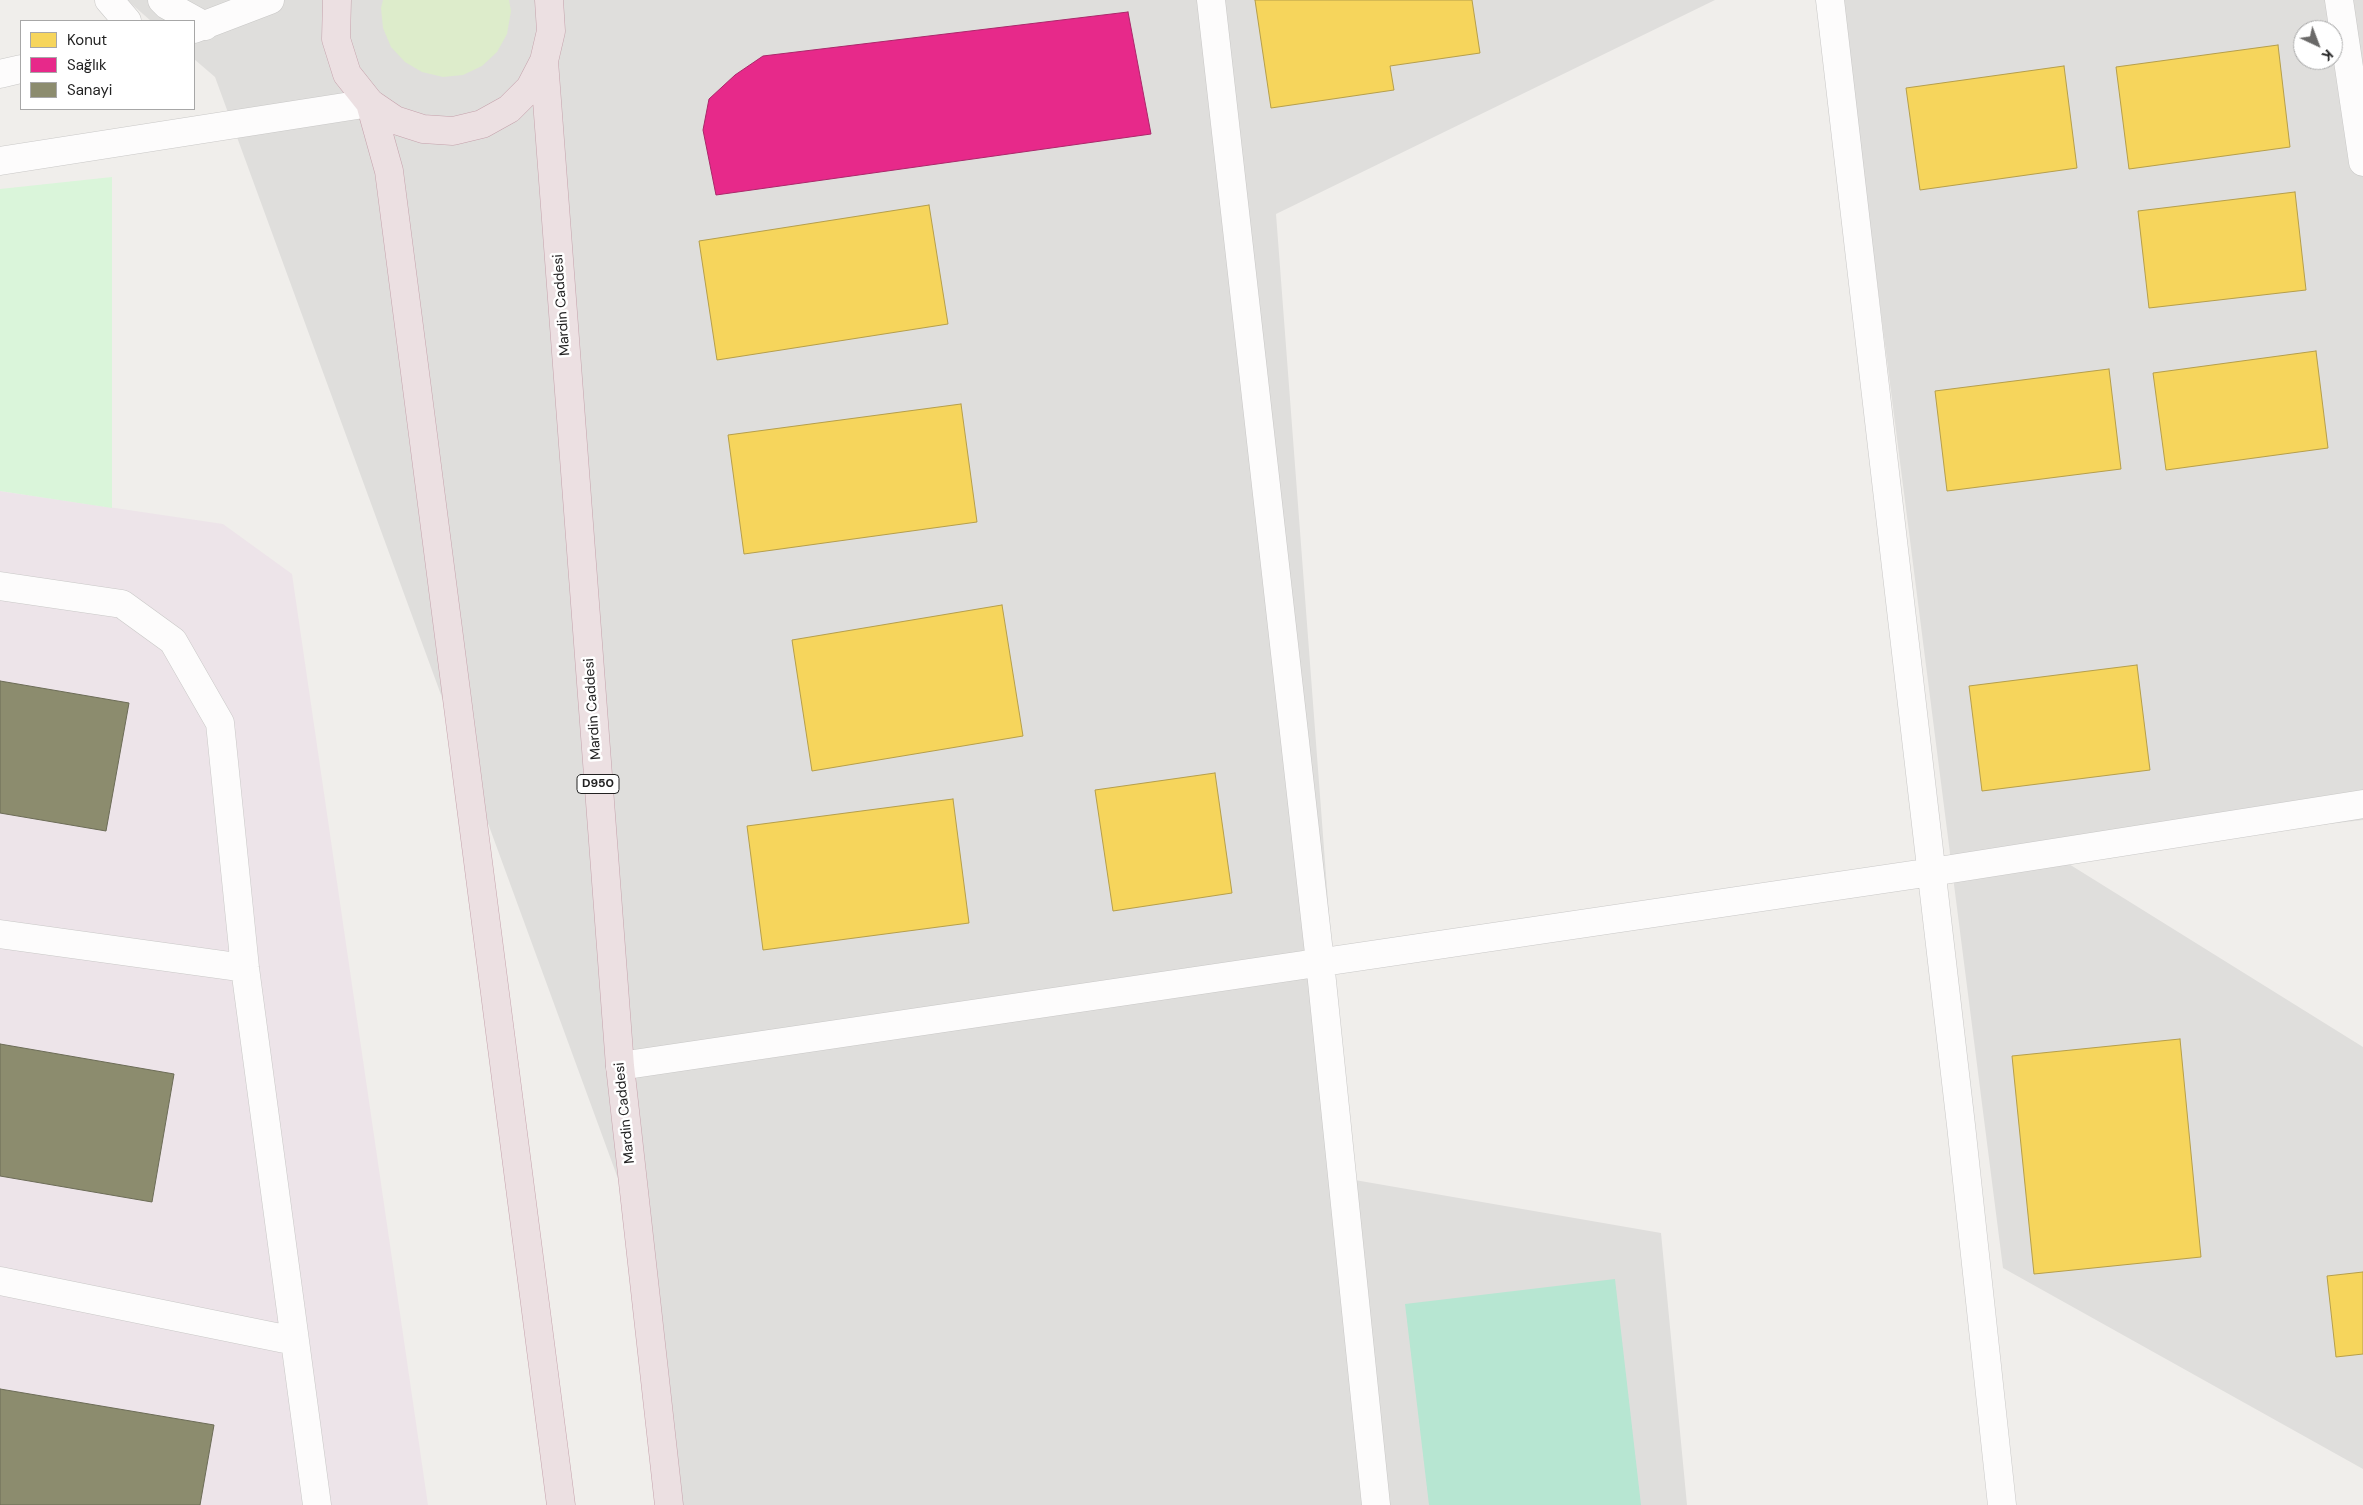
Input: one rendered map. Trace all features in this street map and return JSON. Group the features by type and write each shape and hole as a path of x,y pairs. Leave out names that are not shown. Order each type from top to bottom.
{"highway":[{"name":"Mardin Caddesi","path":"337,0 336,39 347,74 370,103 394,120 423,129 453,131 482,124 509,109 530,88 544,61 551,31 550,0"},
{"name":"Mardin Caddesi","path":"544,61 620,1066 670,1505"},
{"name":"Mardin Caddesi","path":"370,103 389,171 561,1505"}],"street":[{"path":"109,0 126,20"},
{"path":"162,0 190,20"},
{"path":"200,27 270,0"},
{"path":"1211,0 1320,962 1376,1505"},
{"path":"1830,0 1932,872 2002,1505"},
{"path":"2339,0 2363,162"},
{"path":"0,74 20,69"},
{"path":"0,161 370,103"},
{"path":"0,586 122,604 173,641 220,723 245,968 317,1505"},
{"path":"620,1066 1932,872 2363,804"},
{"path":"0,934 245,968"},
{"path":"0,1282 295,1341"}],"shaded area":[{"path":"127,0 1715,0 1276,214 1349,1179 1661,1233 1687,1505 661,1505 628,1206 215,77 195,60 195,20 150,20"},
{"path":"1841,0 2363,0 2363,820 2056,856 2363,1047 2363,1469 2003,1268"},
{"path":"0,491 223,524 292,574 428,1505 0,1505"}],"green space":[{"path":"383,0 509,0 511,11 507,34 497,52 482,66 463,75 443,77 422,72 405,62 391,47 383,28 381,8"},
{"path":"112,177 112,508 0,491 0,189"},
{"path":"1615,1279 1641,1505 1429,1505 1405,1304"}],"building: Konut":[{"path":"1255,0 1472,0 1480,53 1390,66 1394,90 1271,108"},
{"path":"2278,45 2290,147 2129,169 2116,67"},
{"path":"2064,66 2077,168 1920,190 1906,88"},
{"path":"2295,192 2306,290 2149,308 2138,211"},
{"path":"929,205 948,324 717,360 699,241"},
{"path":"2316,351 2328,448 2166,470 2153,373"},
{"path":"2109,369 2121,469 1947,491 1935,391"},
{"path":"961,404 977,522 744,554 728,435"},
{"path":"1002,605 1023,736 812,771 792,640"},
{"path":"2137,665 2150,770 1982,791 1969,686"},
{"path":"1215,773 1232,893 1113,911 1095,790"},
{"path":"953,799 969,923 763,950 747,826"},
{"path":"2180,1039 2201,1257 2034,1274 2012,1056"},
{"path":"2363,1272 2363,1354 2336,1357 2327,1276"}],"building: Sağlık":[{"path":"1128,12 1151,134 716,195 703,130 709,99 735,75 763,56"}],"building: Sanayi":[{"path":"0,681 129,703 106,831 0,813"},
{"path":"0,1044 174,1074 152,1202 0,1176"},
{"path":"0,1389 214,1425 200,1505 0,1505"}]}
